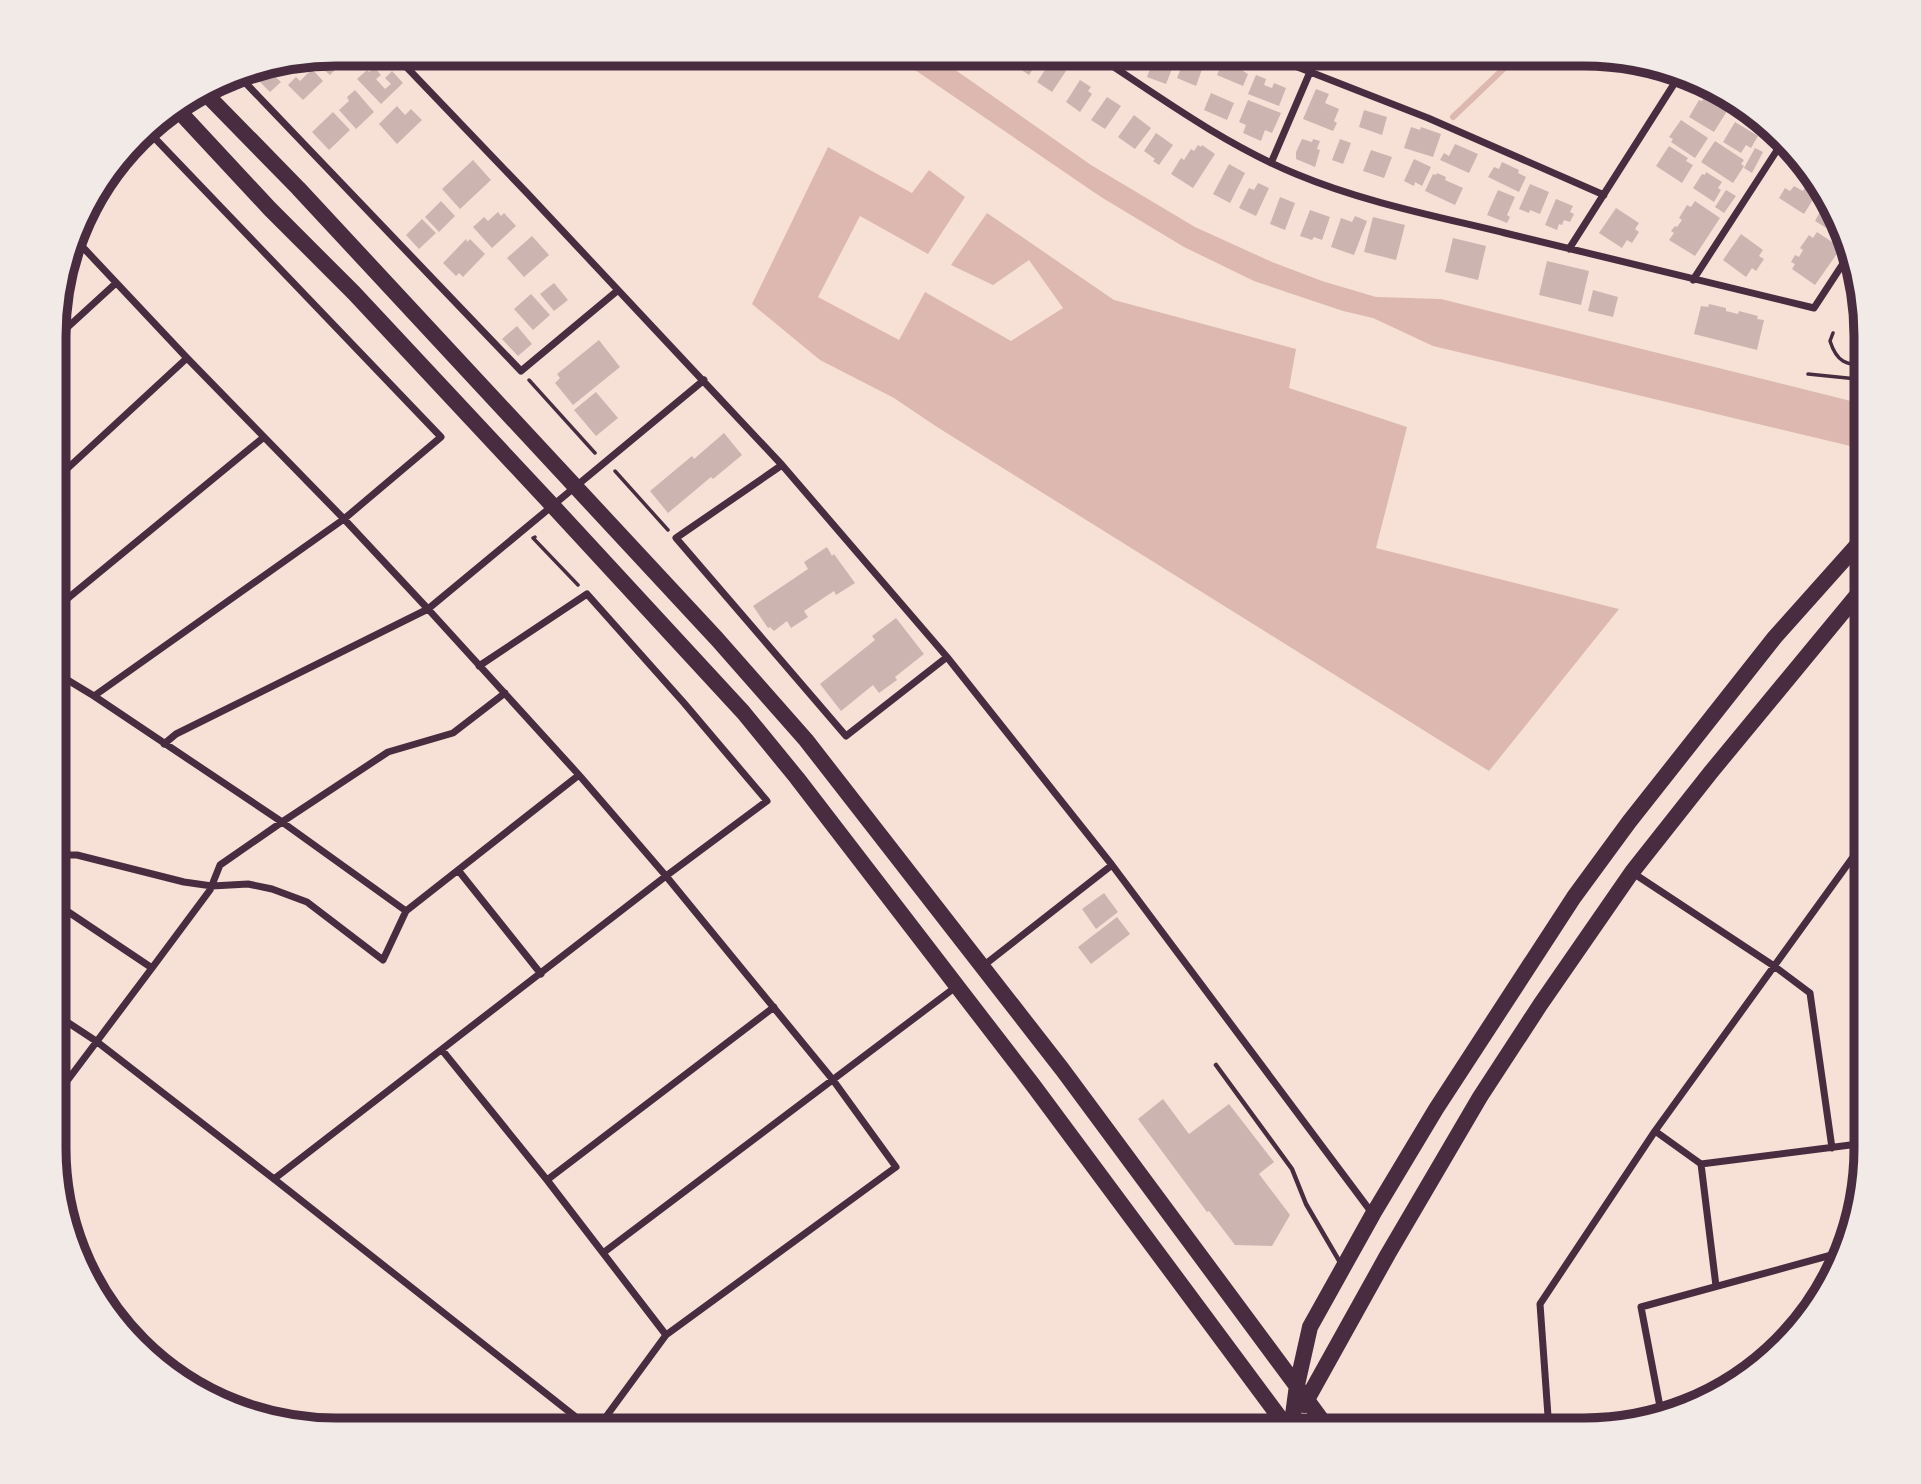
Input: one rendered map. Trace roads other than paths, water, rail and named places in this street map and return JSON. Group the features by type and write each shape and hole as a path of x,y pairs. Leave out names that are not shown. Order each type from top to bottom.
{"main road":[{"path":"210,98 298,188 575,486 717,639 806,740 1062,1069 1320,1418"},
{"path":"183,115 552,505 774,750 1041,1096 1281,1418"},
{"path":"1292,1418 1310,1327 1436,1109 1574,897 1686,748 1775,637 1854,549"},
{"path":"1297,1418 1480,1097 1540,1004 1632,872 1854,599"}],"street":[{"path":"405,66 704,380 947,657 1112,865 1373,1214"},
{"path":"1112,66 1237,146 1321,184 1369,200 1814,308 1844,263"},
{"path":"1295,66 1428,118 1604,195"},
{"path":"1272,163 1310,72"},
{"path":"1569,249 1675,82"},
{"path":"245,83 521,371 618,290"},
{"path":"94,696 344,519 441,438 154,138"},
{"path":"1693,280 1778,149"},
{"path":"82,247 344,519 579,775 774,1007 833,1080 896,1167 666,1335 605,1418"},
{"path":"66,328 116,283"},
{"path":"66,470 187,358"},
{"path":"164,744 176,734 428,609 704,380"},
{"path":"66,600 264,437"},
{"path":"782,466 676,538 846,736 947,657"},
{"path":"274,1179 767,801 587,594 479,666"},
{"path":"66,679 282,822 406,911"},
{"path":"66,1082 212,886 220,866 388,752 453,733 505,694"},
{"path":"66,855 77,855 184,882 212,886 248,884 272,889 307,902 383,960 406,911 579,775"},
{"path":"1548,1418 1540,1304 1655,1131 1853,857"},
{"path":"983,966 1112,865"},
{"path":"458,870 541,974"},
{"path":"1632,872 1810,993 1832,1148"},
{"path":"66,910 152,968"},
{"path":"603,1253 957,986"},
{"path":"547,1180 774,1007"},
{"path":"66,1021 96,1041 274,1179 577,1418"},
{"path":"442,1050 547,1180 666,1335"},
{"path":"1655,1131 1701,1164 1854,1145"},
{"path":"1701,1164 1716,1286"},
{"path":"1660,1406 1641,1307 1832,1255"}],"lane":[{"path":"1216,1065 1292,1169 1306,1204 1343,1268"}],"waterway":[{"path":"1453,117 1506,66"}]}
